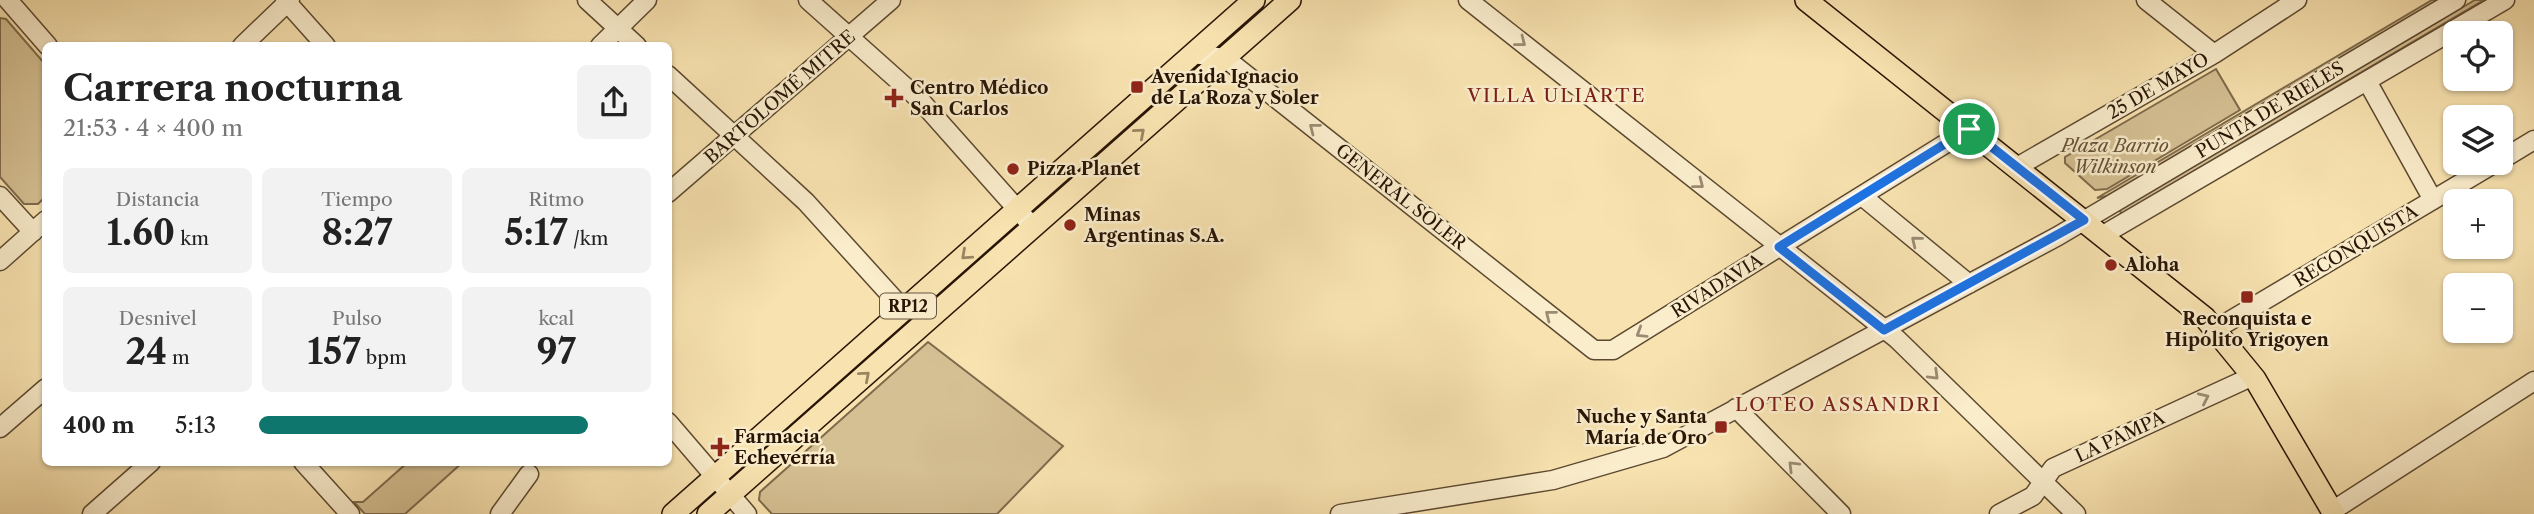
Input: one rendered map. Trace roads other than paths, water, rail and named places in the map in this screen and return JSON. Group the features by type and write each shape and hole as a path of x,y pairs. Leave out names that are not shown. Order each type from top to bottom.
{"main road":[{"path":"1806,0 2187,302 2216,329 2253,376 2333,513"},
{"name":"RP12","path":"673,514 1193,54 1246,2"},
{"name":"RP12","path":"708,514 1285,5"}],"street":[{"path":"8,0 45,42"},
{"path":"587,0 633,42"},
{"path":"604,42 647,0"},
{"path":"808,0 920,100 1033,227"},
{"name":"BARTOLOMÉ MITRE","path":"672,190 891,0"},
{"path":"1468,0 1884,330 2076,514"},
{"path":"2146,0 2214,54"},
{"name":"25 DE MAYO","path":"2017,167 2214,54 2297,0"},
{"name":"PUNTA DE RIELES","path":"1340,514 1532,484 1580,474 1651,452 1884,330 2084,220 2456,0"},
{"path":"2103,235 2505,0"},
{"path":"246,42 287,1 323,42"},
{"path":"1246,2 1262,11 1285,5"},
{"path":"1193,54 1225,58"},
{"name":"GENERAL SOLER","path":"1225,58 1594,350 1605,352"},
{"path":"672,79 806,202 904,310"},
{"path":"2367,81 2433,200"},
{"name":"RIVADAVIA","path":"1605,352 1613,350 1969,129"},
{"path":"2513,153 2534,140"},
{"name":"RECONQUISTA","path":"2216,329 2476,175"},
{"path":"0,196 39,226 0,261"},
{"path":"1862,196 1969,284"},
{"name":"LA PAMPA","path":"1999,514 2033,496 2053,468 2253,376"},
{"path":"2333,513 2534,381"},
{"path":"0,429 42,392"},
{"path":"1736,408 1841,514"},
{"path":"672,427 747,514"},
{"path":"92,514 146,466"},
{"path":"307,466 350,514"},
{"path":"500,514 529,474"}],"place":[{"name":"Avenida Ignacio de La Roza y Soler","path":"1137,87"},
{"name":"Centro Médico San Carlos","path":"894,98"},
{"name":"Pizza Planet","path":"1013,169"},
{"name":"Minas Argentinas S.A.","path":"1070,225"},
{"name":"Aloha","path":"2111,265"},
{"name":"Reconquista e Hipólito Yrigoyen","path":"2247,297"},
{"name":"Nuche y Santa María de Oro","path":"1721,427"},
{"name":"Farmacia Echeverría","path":"720,447"}],"district":[{"name":"VILLA ULIARTE","path":"1557,95"},
{"name":"LOTEO ASSANDRI","path":"1838,404"}],"park label":[{"name":"Plaza Barrio Wilkinson","path":"2115,156"}]}
